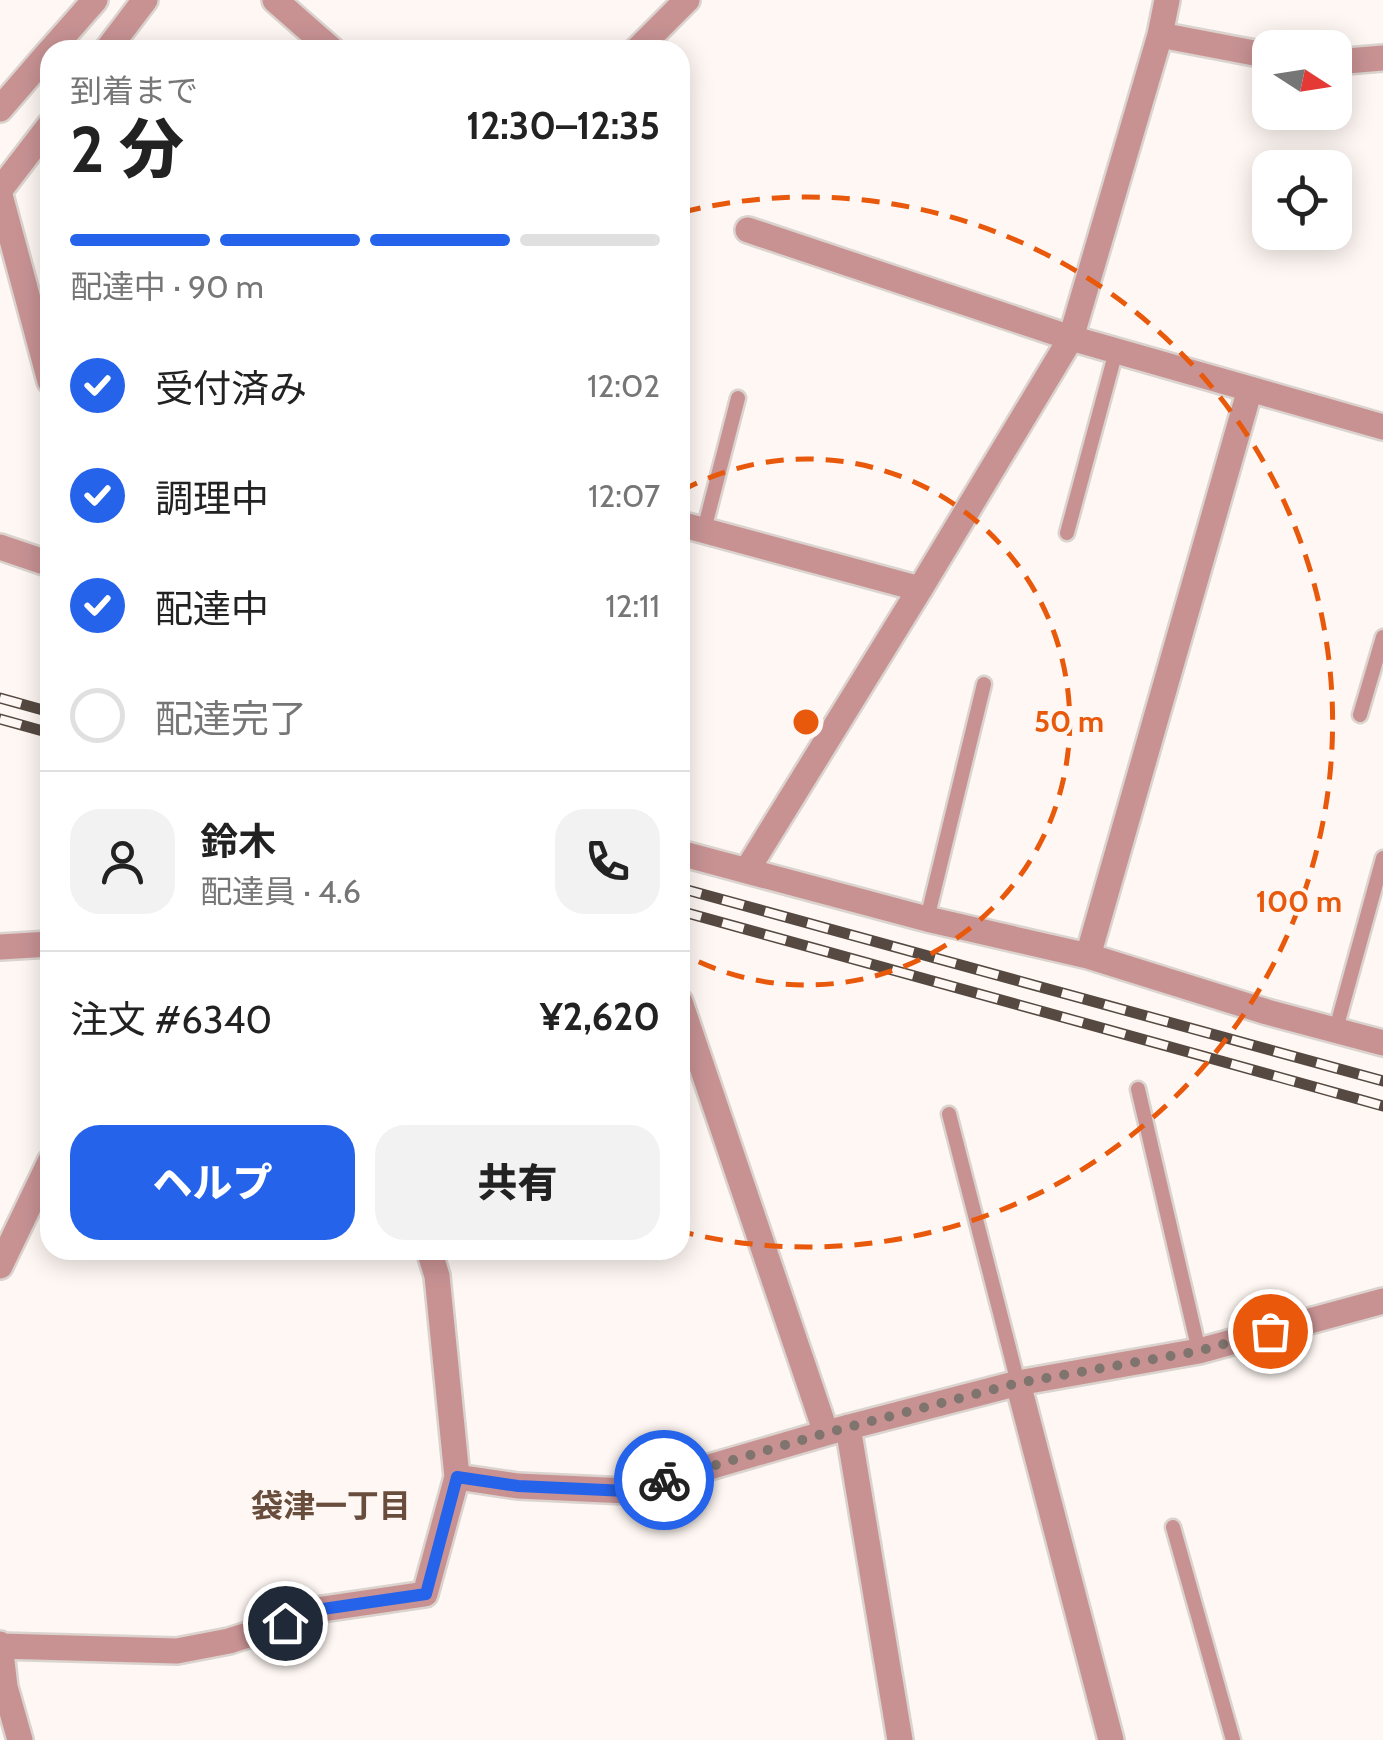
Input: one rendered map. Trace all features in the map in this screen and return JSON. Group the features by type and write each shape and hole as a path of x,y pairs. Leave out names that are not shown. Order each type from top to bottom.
{"street":[{"path":"60,40 94,0"},
{"path":"115,40 145,0"},
{"path":"275,0 321,40"},
{"path":"647,40 687,0"},
{"path":"747,870 1072,338 1167,0"},
{"path":"1160,35 1252,53"},
{"path":"1352,61 1383,58"},
{"path":"0,109 40,64"},
{"path":"40,139 0,193 40,343"},
{"path":"748,230 1072,338 1383,427"},
{"path":"1088,956 1250,389"},
{"path":"692,527 920,589"},
{"path":"0,547 40,561"},
{"path":"690,856 927,919 1088,956 1383,1044"},
{"path":"0,947 40,945"},
{"path":"690,1029 837,1430 900,1740"},
{"path":"0,1266 40,1183"},
{"path":"20,1740 5,1688 0,1645 177,1651 229,1641 316,1610 426,1594 457,1477 433,1260"},
{"path":"457,1477 518,1486 627,1491 1018,1383 1199,1351 1383,1301"},
{"path":"1018,1383 1112,1740"}],"lane":[{"path":"1067,533 1116,351"},
{"path":"692,527 738,398"},
{"path":"1360,716 1383,637"},
{"path":"927,919 984,684"},
{"path":"1336,1029 1383,858"},
{"path":"1138,1089 1199,1351"},
{"path":"950,1114 1018,1383"},
{"path":"1173,1528 1233,1740"}],"railway":[{"path":"0,698 40,709"},
{"path":"0,719 40,730"},
{"path":"690,891 1383,1081"},
{"path":"690,914 1383,1106"}],"way so far":[{"path":"664,1480 1018,1383 1199,1351 1270,1331"}],"district":[{"name":"袋津一丁目","path":"331,1505"}],"route":[{"path":"285,1623 316,1610 426,1594 457,1477 518,1486 627,1491 664,1480"}]}
